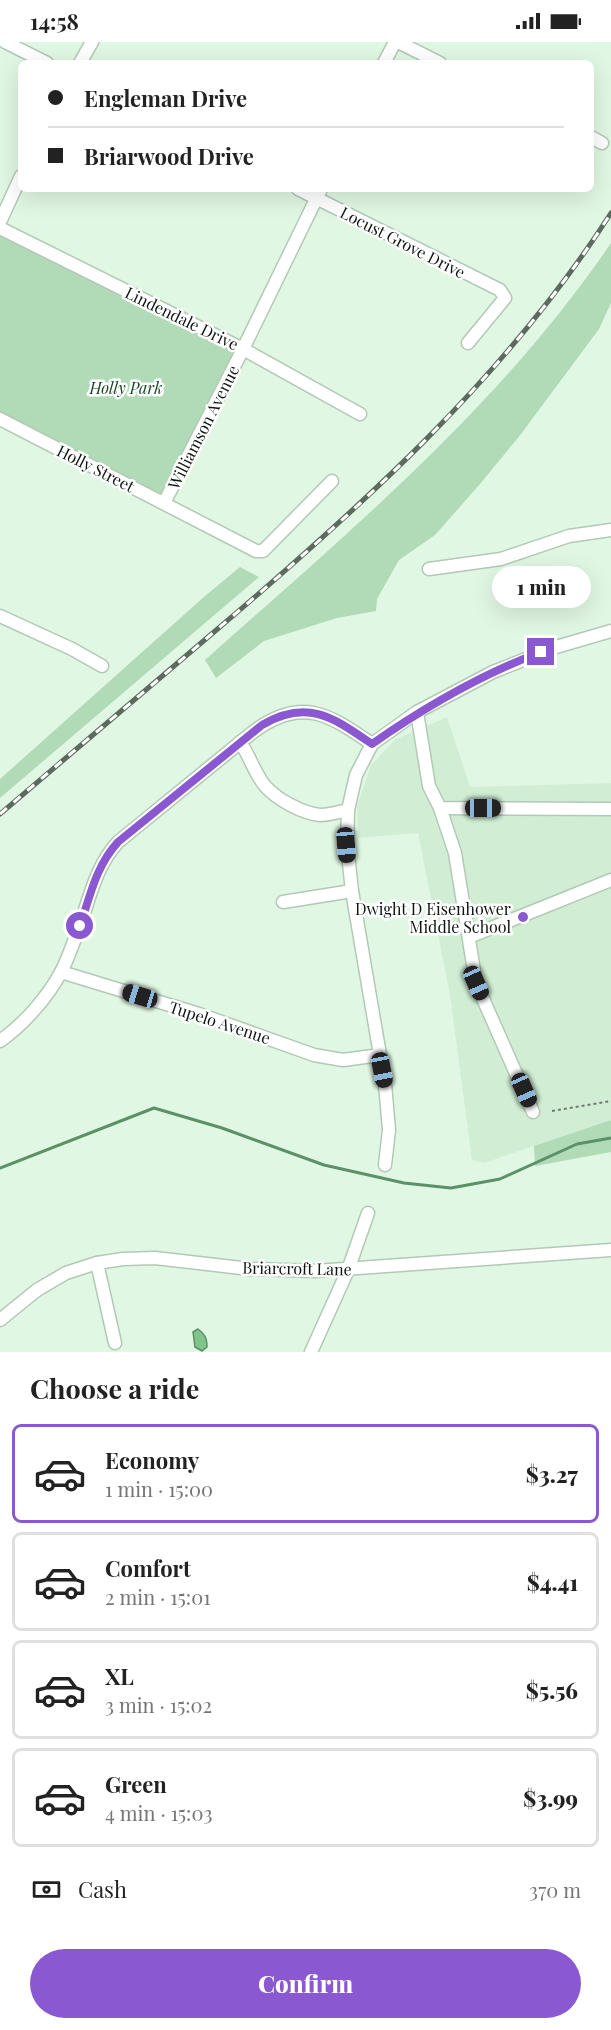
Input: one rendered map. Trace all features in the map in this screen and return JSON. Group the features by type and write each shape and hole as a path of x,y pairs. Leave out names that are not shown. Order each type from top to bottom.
{"street":[{"path":"4,42 41,60"},
{"path":"82,60 92,42"},
{"path":"386,60 396,42 434,60"},
{"path":"0,222 18,183"},
{"name":"Locust Grove Drive","path":"319,194 500,290 505,297 468,343"},
{"name":"Williamson Avenue","path":"164,503 319,194"},
{"name":"Lindendale Drive","path":"0,228 243,349 360,414"},
{"name":"Holly Street","path":"0,419 256,551 263,551 332,481"},
{"path":"429,569 501,559 569,536 611,530"},
{"path":"0,616 72,649 102,666"},
{"path":"385,1165 389,1130 385,1084 346,845 348,810 357,776 372,744 417,712 493,672 556,647 611,631"},
{"path":"0,1041 48,992 61,972 96,876 118,842 240,742 273,719 285,714 301,712 334,718 372,744"},
{"path":"417,712 429,786 440,808 455,853 476,983 533,1112"},
{"path":"240,742 248,752 266,786 282,799 299,808 320,814 348,810"},
{"path":"440,808 611,809"},
{"path":"469,937 611,880"},
{"path":"283,902 352,891"},
{"name":"Tupelo Avenue","path":"61,972 199,1014 314,1055 343,1060 380,1056"},
{"path":"312,1352 348,1270 368,1213"},
{"name":"Briarcroft Lane","path":"0,1320 66,1273 97,1263 123,1259 155,1258 250,1269 315,1271 611,1250"},
{"path":"97,1263 115,1343"}],"path":[{"path":"552,1111 611,1101"}],"shaded area":[{"name":"Dwight D Eisenhower Middle School","path":"447,717 470,787 611,783 611,1120 484,1163 472,1160 450,995 418,833 358,838 357,806 371,765 396,739"},
{"path":"198,1329 207,1341 207,1347 202,1351 195,1347 193,1332"}],"green space":[{"name":"Holly Park","path":"0,228 243,349 164,503 0,419"},
{"path":"611,243 611,303 599,329 521,434 480,484 435,535 399,560 377,599 376,611 337,618 264,641 216,678 205,660 368,514 472,412 522,358 568,302"},
{"path":"240,567 259,577 0,798 0,779"},
{"path":"611,1120 611,1152 535,1166 534,1146"}],"waterway":[{"path":"0,1168 154,1108 222,1128 324,1165 404,1183 451,1188 500,1179 577,1144 611,1138"}],"railway":[{"path":"0,814 269,585 377,488 478,385 525,330 570,273 611,213"}],"place":[{"name":"Dwight D Eisenhower Middle School","path":"523,917"}],"route":[{"path":"80,926 100,867 118,842 262,725 285,714 314,713 334,718 372,744 435,702 493,672 541,652"}]}
